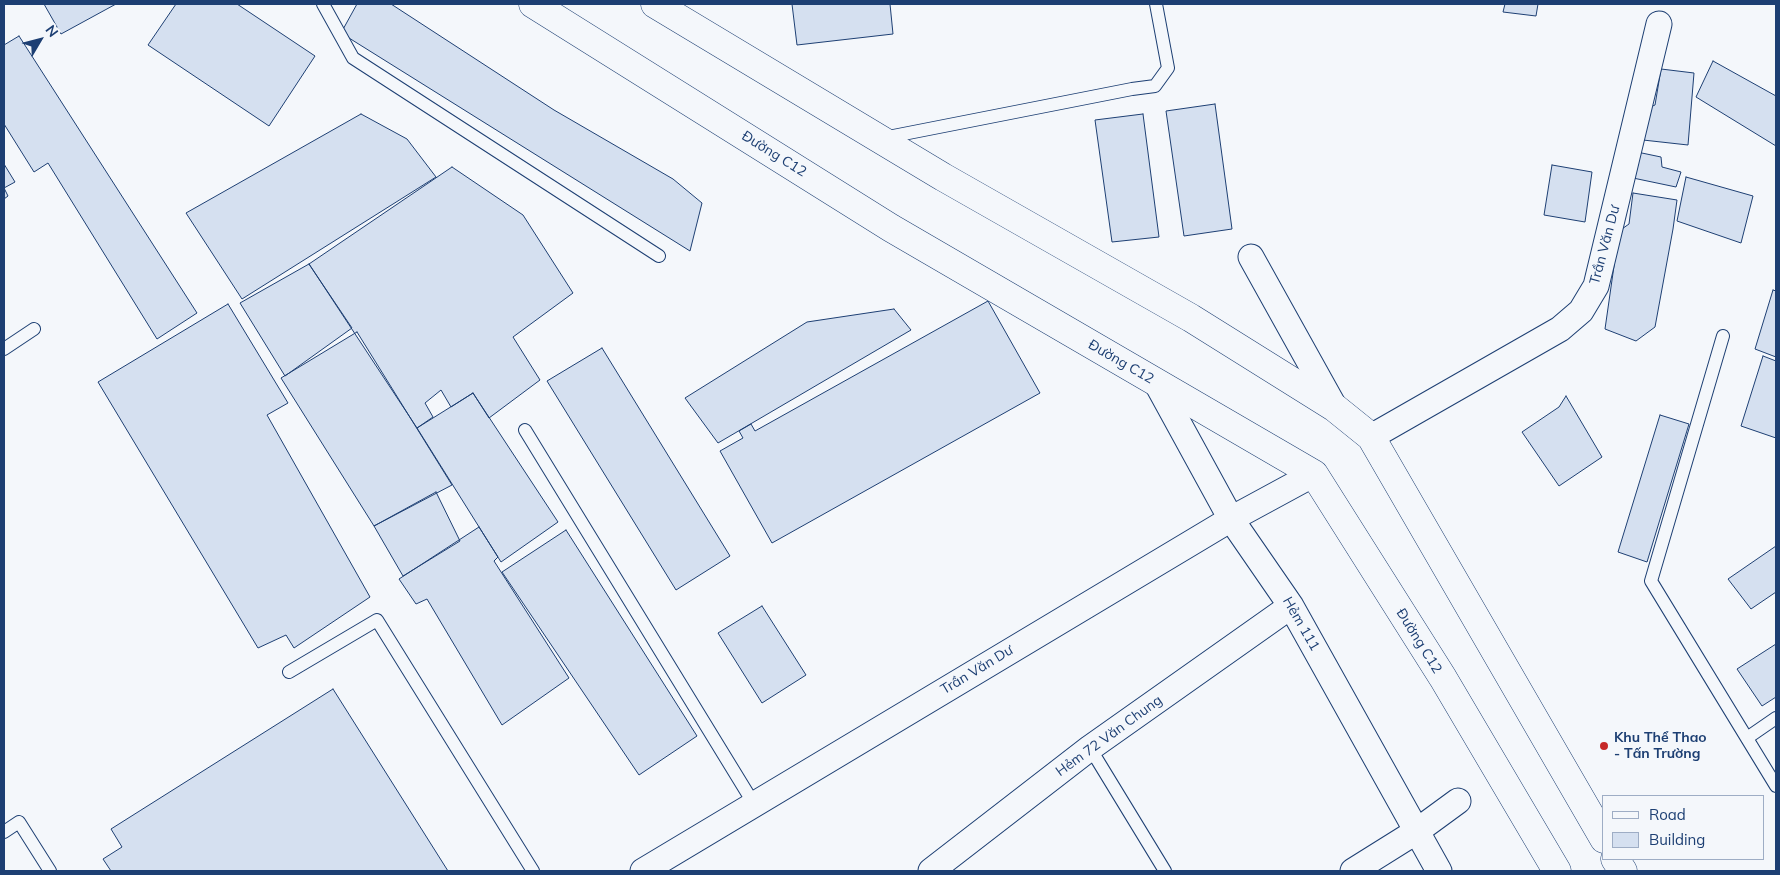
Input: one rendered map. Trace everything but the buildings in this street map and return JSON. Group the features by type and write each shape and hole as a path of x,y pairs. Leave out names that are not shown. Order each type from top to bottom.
{"main road":[{"name":"Đường C12","path":"533,4 892,228 1314,474 1443,678 1557,871"},
{"path":"655,4 943,178 1191,318 1335,408 1371,437 1602,836"},
{"path":"1617,860 1623,871"}],"street":[{"name":"Trần Văn Dư","path":"1371,437 1560,329 1581,311 1596,286 1660,24"},
{"path":"1251,257 1335,408"},
{"name":"Hẻm 111","path":"1156,382 1231,519 1291,606 1439,871"},
{"name":"Trần Văn Dư","path":"643,871 1231,519 1314,474"},
{"name":"Hẻm 72 Văn Chung","path":"931,871 1090,748 1291,606"},
{"path":"1353,871 1417,831 1458,801"}],"lane":[{"path":"323,4 353,58 659,256"},
{"path":"878,139 1155,86 1168,68 1156,4"},
{"path":"4,349 34,330"},
{"path":"1722,336 1651,581 1776,786"},
{"path":"525,430 754,804"},
{"path":"289,672 376,620 533,871"},
{"path":"1747,738 1776,718"},
{"path":"1090,748 1165,871"},
{"path":"4,832 20,822 50,871"}],"place":[{"name":"Khu Thể Thao - Tấn Trường","path":"1604,746"}]}
